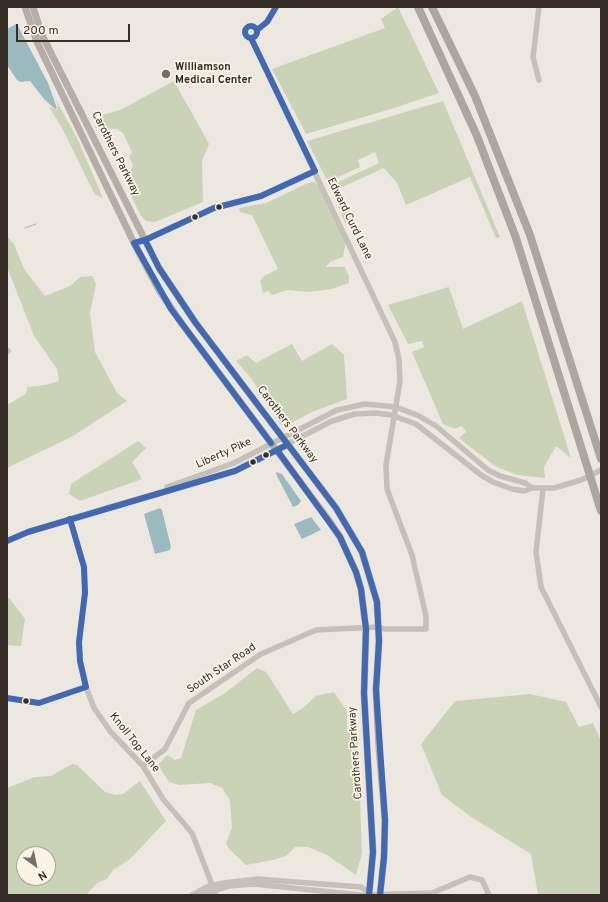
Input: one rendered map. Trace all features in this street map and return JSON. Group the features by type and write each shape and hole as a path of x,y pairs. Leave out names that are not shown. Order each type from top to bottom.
{"highway":[{"path":"416,7 422,15 477,136 513,232 601,511"},
{"path":"432,7 475,96 530,235 600,456"}],"main road":[{"name":"Carothers Parkway","path":"25,7 37,42 135,246 175,314 328,518 350,555 361,589 366,628 364,693 373,852 369,894"},
{"name":"Carothers Parkway","path":"33,7 42,35 159,268 195,322 336,508 355,538 371,577 377,602 378,627 376,690 385,820 384,856 380,895"}],"street":[{"path":"539,7 533,57 539,80"},
{"name":"Edward Curd Lane","path":"251,38 395,342 400,367 400,381 386,464 386,489 412,555 426,616 426,629"},
{"path":"135,246 214,208 261,196 315,171"},
{"name":"Liberty Pike","path":"110,507 221,469 325,415 346,407 365,404 396,407 428,421 488,470 500,476 525,483 533,488"},
{"name":"Liberty Pike","path":"7,541 28,532 70,519 235,471 342,418 366,413 394,416 416,424 481,475 493,482 524,491 533,488 543,489 567,485 601,470"},
{"path":"447,448 453,441"},
{"path":"543,489 536,552 541,587 601,707"},
{"name":"Knoll Top Lane","path":"70,519 84,567 84,593 79,642 80,662 86,687 94,708 110,731 143,766 163,799 192,833 214,890"},
{"name":"South Star Road","path":"143,766 164,749 190,703 256,657 296,637 316,630 378,627 426,629"},
{"path":"192,895 242,884 281,883 361,887 369,894 380,895 433,894 470,877 482,880 489,895"},
{"path":"200,895 214,890"}],"green space":[{"path":"398,7 439,93 306,134 272,69 385,28 381,19"},
{"path":"174,81 209,144 202,161 203,202 155,222 146,221 141,216 132,198 128,177 133,165 129,157 132,152 123,133 117,129 95,128 99,116 120,110"},
{"path":"55,98 77,138 103,198 95,195 62,128 49,107 57,110 58,106"},
{"path":"443,101 500,237 496,238 470,177 406,205 397,183 384,168 338,189 353,220 345,223 330,186 379,163 375,152 358,160 360,167 328,182 307,141"},
{"path":"315,182 346,240 343,257 330,262 326,267 345,267 349,277 349,283 332,289 309,292 288,290 272,295 269,291 263,293 260,281 264,276 278,269 252,215 240,212 239,208 266,203 308,183"},
{"path":"7,236 14,244 24,269 45,296 70,286 80,277 92,276 96,284 90,313 95,352 117,393 127,401 71,437 7,468 7,405 26,394 27,387 45,385 59,381 57,369 34,336 7,267"},
{"path":"449,287 463,329 522,301 571,458 556,446 544,467 545,478 517,475 495,466 459,438 466,432 462,426 455,429 443,424 412,352 424,347 422,341 408,344 388,305"},
{"path":"292,344 302,361 332,344 344,355 347,399 312,412 285,426 280,424 251,378 236,361 247,355 256,363"},
{"path":"138,441 146,448 132,462 142,479 80,501 69,494 71,484"},
{"path":"7,597 25,619 21,646 7,645"},
{"path":"257,668 266,672 293,714 303,708 316,696 334,692 347,711 347,727 358,742 362,853 356,875 327,855 308,847 295,847 286,856 246,865 229,849 226,843 232,828 230,800 222,788 210,783 179,785 169,782 158,765 167,755 175,760 181,758 196,710 225,693"},
{"path":"530,694 566,702 579,727 593,723 601,741 601,895 538,895 531,854 471,817 442,795 421,744 455,701"},
{"path":"72,764 77,765 105,792 116,795 123,794 140,781 166,821 130,859 113,870 107,879 97,883 86,895 7,895 7,788 35,777 51,776"}],"water":[{"path":"16,24 48,83 57,108 55,109 44,99 30,81 21,82 17,80 7,65 7,29"},
{"path":"276,472 282,474 301,501 298,505 293,507"},
{"path":"160,508 162,510 171,547 170,550 155,554 144,514"},
{"path":"311,517 321,530 302,539 294,524"}],"waterway":[{"path":"25,228 36,224"}],"transit line":[{"path":"257,30 267,22 276,7"},
{"path":"249,26 253,26 257,32 253,38 249,38 245,34 245,30 249,26"},
{"path":"251,38 315,171"},
{"path":"271,443 171,309 134,243 145,240 214,208 261,196 315,171"},
{"path":"145,240 159,268 195,322 336,508 362,552 377,602 379,641 376,690 385,820 384,857 380,895"},
{"path":"7,541 28,532 235,471 287,445"},
{"path":"277,450 340,537 356,572 361,589 366,629 364,693 373,852 369,895"},
{"path":"70,519 84,567 85,593 79,642 80,661 86,687"},
{"path":"7,698 39,703 86,687"}],"place":[{"name":"Williamson Medical Center","path":"166,74"}]}
